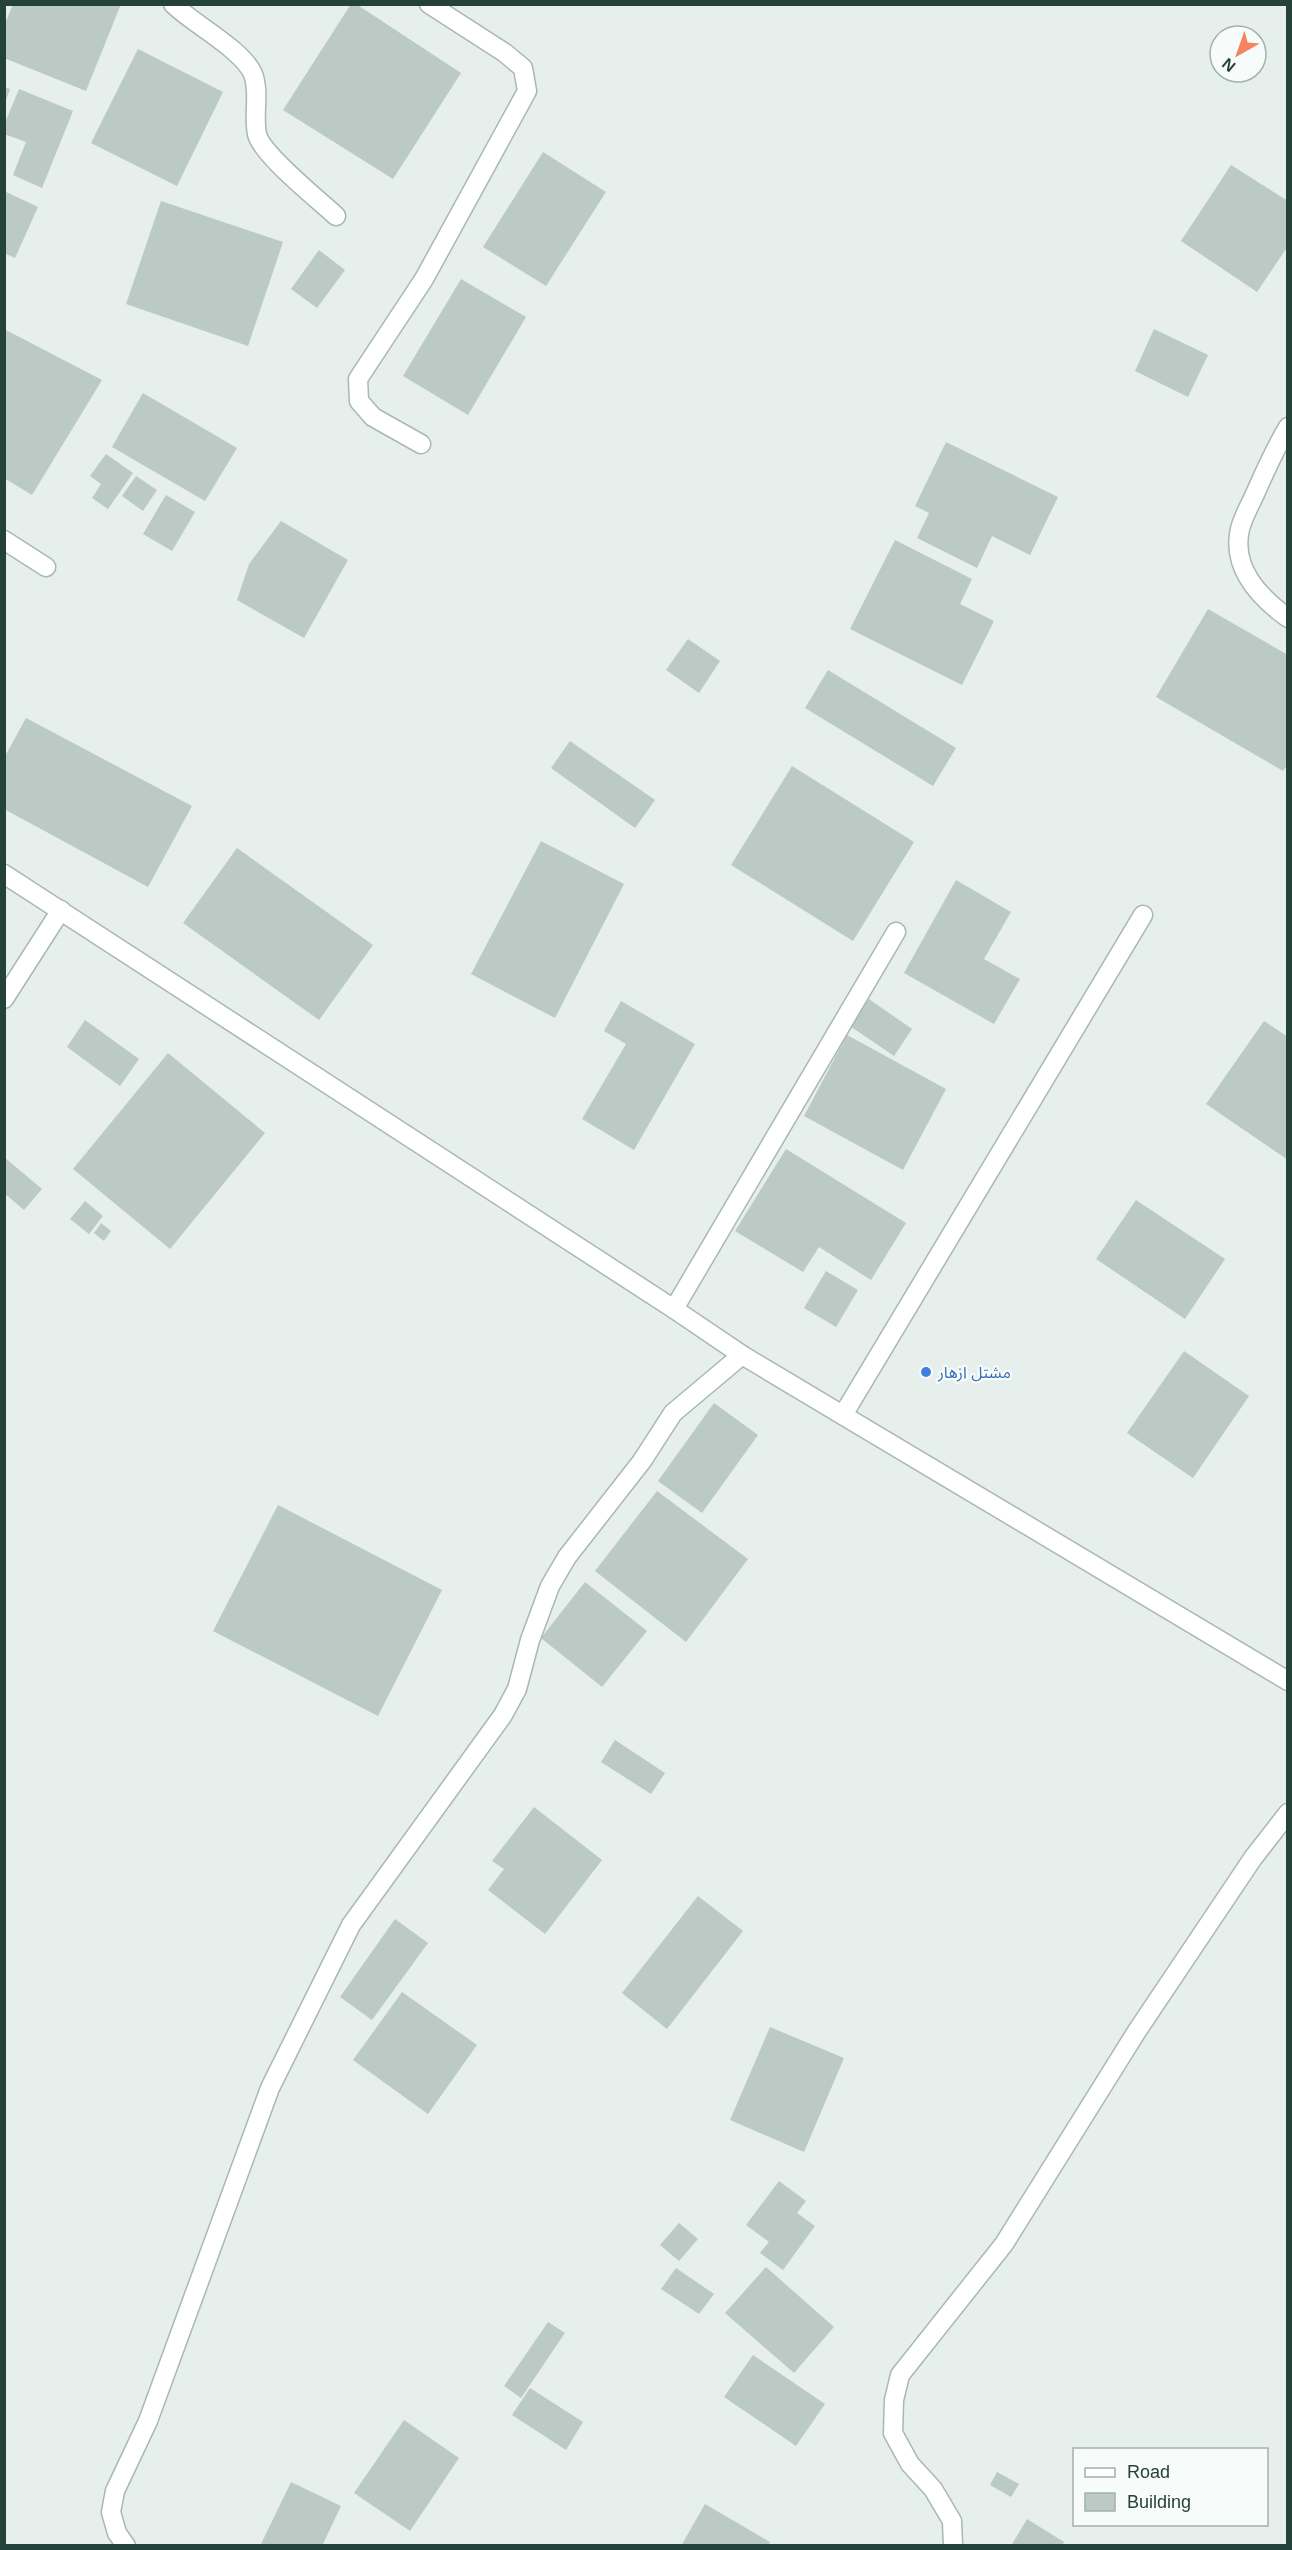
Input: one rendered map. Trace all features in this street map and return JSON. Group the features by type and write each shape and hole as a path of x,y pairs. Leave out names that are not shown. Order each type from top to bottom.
{"street":[{"path":"173,4 216,37 253,74 258,136 288,173 336,216"},
{"path":"421,444 373,417 359,401 358,379 424,279 527,92 523,68 505,53 429,4"},
{"path":"1287,427 1270,458 1245,515 1240,529 1239,547 1244,573 1259,594 1287,618"},
{"path":"4,540 46,567"},
{"path":"4,874 742,1355 1287,1681"},
{"path":"4,999 61,910"},
{"path":"843,1415 1143,915"},
{"path":"674,1309 896,932"},
{"path":"126,2546 117,2533 111,2512 115,2491 148,2421 270,2088 351,1925 503,1715 517,1689 530,1640 550,1587 567,1557 642,1461 672,1413 742,1355"},
{"path":"952,2546 952,2521 933,2489 910,2464 893,2433 894,2400 900,2375 1004,2244 1137,2031 1253,1858 1287,1813"}],"building":[{"path":"13,4 121,4 86,91 4,58 4,26"},
{"path":"351,4 356,4 461,73 393,179 283,110"},
{"path":"138,49 223,92 177,186 91,143"},
{"path":"4,87 10,89 5,103 4,103"},
{"path":"19,89 73,111 42,188 13,175 26,142 4,134 4,125"},
{"path":"543,152 606,192 546,286 483,247"},
{"path":"1231,165 1288,201 1288,246 1257,292 1181,241"},
{"path":"4,191 38,207 15,258 4,253"},
{"path":"161,201 283,242 248,346 126,304"},
{"path":"319,250 345,270 317,308 291,289"},
{"path":"461,279 526,317 468,415 403,376"},
{"path":"4,329 102,380 32,495 4,478"},
{"path":"1154,329 1208,355 1188,397 1135,371"},
{"path":"143,393 237,448 205,501 112,447"},
{"path":"946,442 1058,497 1030,555 992,536 977,568 917,538 929,513 915,506"},
{"path":"106,454 133,473 108,509 92,498 101,484 90,476"},
{"path":"136,476 157,490 143,511 122,496"},
{"path":"166,495 195,512 172,551 143,534"},
{"path":"281,521 348,560 304,638 237,600 249,564"},
{"path":"895,540 972,579 960,604 994,621 962,685 850,629"},
{"path":"1208,609 1288,655 1288,764 1283,771 1156,697"},
{"path":"688,639 720,661 699,693 666,670"},
{"path":"828,670 956,748 933,786 805,708"},
{"path":"26,718 192,806 148,887 4,809 4,758"},
{"path":"570,741 655,800 635,828 551,768"},
{"path":"792,766 914,842 853,941 731,865"},
{"path":"541,841 624,884 555,1018 471,974"},
{"path":"237,848 373,945 319,1020 183,923"},
{"path":"956,880 1011,912 984,959 1020,979 994,1024 904,973"},
{"path":"869,999 912,1029 894,1056 850,1026"},
{"path":"621,1001 695,1044 634,1150 582,1119 626,1044 604,1031"},
{"path":"85,1020 139,1059 120,1086 67,1047"},
{"path":"1264,1021 1288,1037 1288,1160 1206,1104"},
{"path":"847,1035 946,1089 903,1170 804,1116"},
{"path":"168,1053 265,1133 170,1249 73,1169"},
{"path":"786,1149 906,1223 871,1280 819,1247 803,1272 735,1231"},
{"path":"4,1157 42,1189 24,1210 4,1193"},
{"path":"1136,1200 1225,1259 1185,1319 1096,1259"},
{"path":"85,1201 103,1216 89,1234 70,1219"},
{"path":"101,1223 111,1231 104,1241 94,1233"},
{"path":"826,1271 858,1290 836,1327 804,1308"},
{"path":"1184,1351 1249,1396 1193,1478 1127,1433"},
{"path":"714,1403 758,1435 702,1513 658,1481"},
{"path":"657,1491 748,1559 686,1642 595,1571"},
{"path":"278,1505 442,1590 378,1716 213,1631"},
{"path":"585,1582 647,1631 602,1687 541,1638"},
{"path":"615,1740 665,1773 651,1794 601,1762"},
{"path":"534,1807 602,1860 545,1934 488,1890 504,1869 492,1861"},
{"path":"698,1896 743,1931 667,2029 622,1993"},
{"path":"395,1919 428,1943 372,2020 340,1997"},
{"path":"402,1992 477,2045 428,2114 353,2060"},
{"path":"770,2027 844,2058 804,2152 730,2120"},
{"path":"779,2181 806,2201 797,2213 815,2226 783,2270 760,2253 769,2242 746,2225"},
{"path":"679,2223 698,2239 679,2261 660,2245"},
{"path":"766,2267 834,2327 794,2373 725,2313"},
{"path":"676,2268 714,2294 699,2314 661,2289"},
{"path":"548,2322 565,2333 521,2398 504,2386"},
{"path":"753,2355 825,2404 796,2446 724,2397"},
{"path":"530,2388 583,2422 566,2450 512,2415"},
{"path":"404,2420 459,2458 410,2531 354,2493"},
{"path":"997,2472 1019,2484 1011,2497 990,2485"},
{"path":"291,2482 341,2506 322,2546 260,2546"},
{"path":"705,2504 770,2542 768,2546 681,2546"},
{"path":"1027,2519 1064,2542 1062,2546 1011,2546"}],"place":[{"name":"مشتل ازهار","path":"926,1372"}]}
